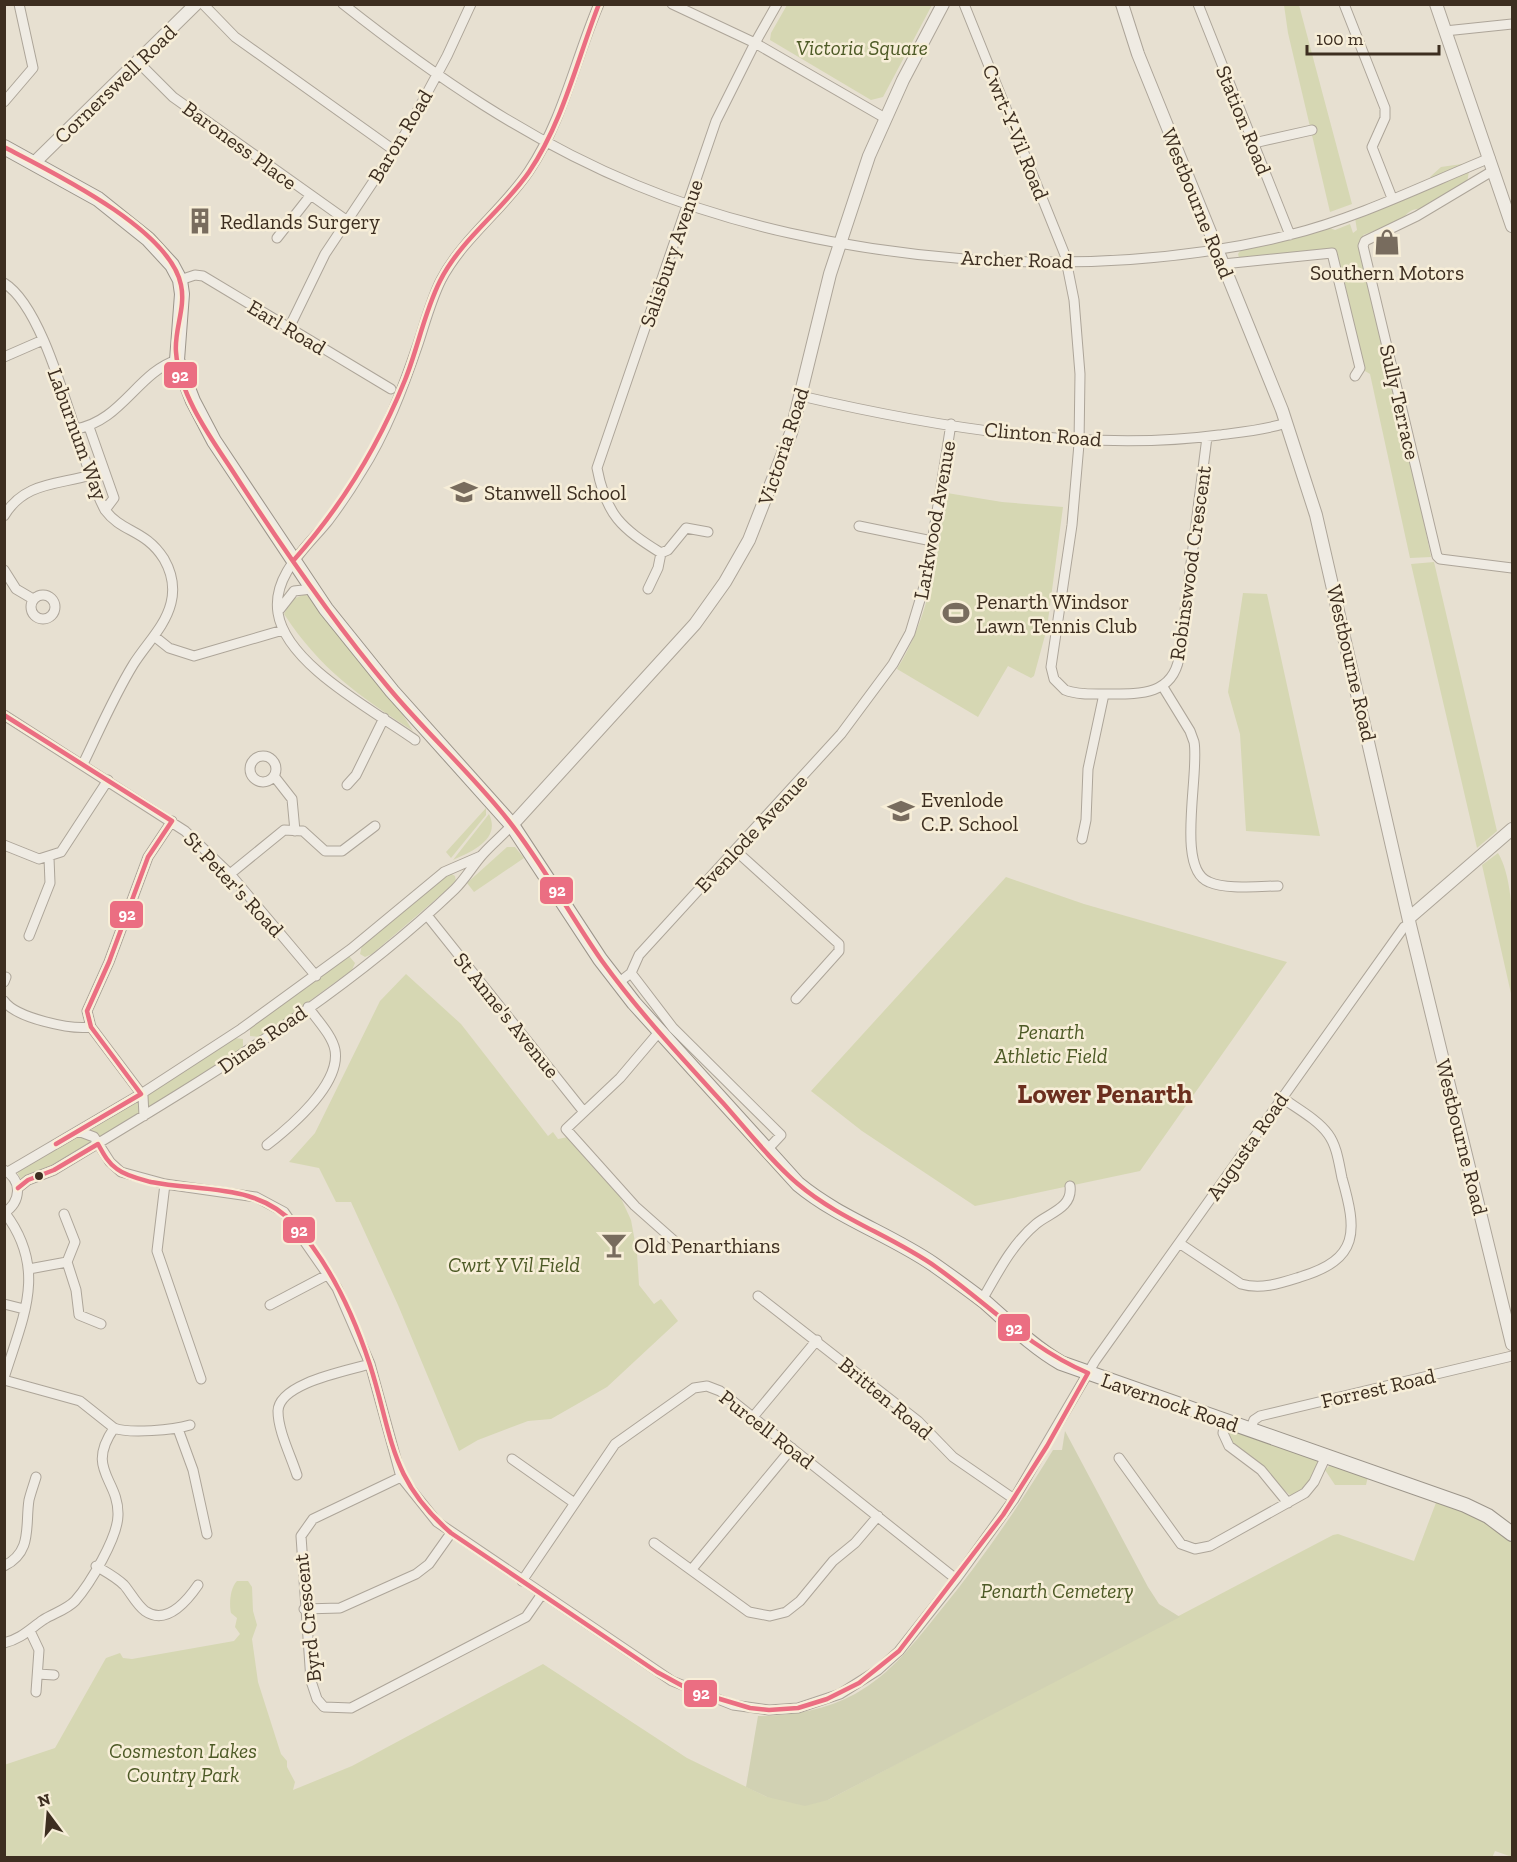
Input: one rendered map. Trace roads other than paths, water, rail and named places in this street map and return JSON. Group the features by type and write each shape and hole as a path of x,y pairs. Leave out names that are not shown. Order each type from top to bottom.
{"main road":[{"path":"4,147 86,191 114,210 166,257 180,280 182,294 177,360"},
{"name":"Lavernock Road","path":"177,360 209,433 312,589 392,692 512,825 618,982 659,1032 798,1184 826,1205 920,1255 982,1300 1045,1353 1088,1373 1465,1505 1488,1516 1512,1533"}],"street":[{"path":"4,102 33,68 19,4"},
{"name":"Cornerswell Road","path":"34,163 196,4"},
{"path":"203,4 235,37 394,151"},
{"name":"Archer Road","path":"343,4 437,75 546,142 639,186 751,223 840,242 957,258 1066,261 1145,258 1217,250 1290,235 1329,223 1490,158"},
{"name":"Baron Road","path":"289,328 325,254 394,151 437,75 471,4"},
{"path":"415,740 313,667 283,630 278,613 280,590 293,561 334,513 374,451 406,378 441,281 459,252 508,199 546,142 564,104 599,4"},
{"path":"672,4 755,43 885,118"},
{"path":"755,43 777,4"},
{"name":"Victoria Road","path":"512,825 678,644 725,582 749,540 769,494 801,396 840,242 885,118 944,4"},
{"name":"Cwrt-Y-Vil Road","path":"964,4 1066,261 1078,340 1078,438"},
{"name":"Westbourne Road","path":"1122,4 1135,45 1287,423 1326,551 1410,921 1507,1299 1512,1344"},
{"name":"Station Road","path":"1198,4 1290,235"},
{"path":"1344,4 1384,108 1385,118 1372,147 1392,198"},
{"path":"1436,4 1512,226"},
{"path":"1445,31 1512,24"},
{"name":"Salisbury Avenue","path":"661,553 615,518 605,501 597,468 716,121 755,43"},
{"name":"Baroness Place","path":"138,62 173,97 346,220"},
{"path":"1254,143 1312,130"},
{"name":"Sully Terrace","path":"1494,170 1417,216 1365,241 1363,246 1438,559 1512,568"},
{"path":"277,238 310,196"},
{"path":"1223,264 1325,252 1333,256 1360,368 1355,376"},
{"name":"Earl Road","path":"180,280 195,275 203,276 391,389"},
{"name":"Laburnum Way","path":"4,283 23,301 43,340 105,510 116,521 153,543 171,572 172,600 154,636 133,665 83,764"},
{"path":"4,357 43,340"},
{"path":"75,429 89,427 101,421 166,364 177,360"},
{"name":"Clinton Road","path":"801,396 951,424 1078,438 1143,441 1207,437 1253,431 1287,423"},
{"name":"Larkwood Avenue","path":"883,680 902,649 915,620 926,580 951,424"},
{"path":"89,427 114,498 105,510"},
{"name":"Robinswood Crescent","path":"1078,438 1072,525 1052,671 1056,682 1065,690 1104,694 1146,694 1163,687 1176,670 1179,658 1207,437"},
{"path":"4,516 18,497 28,490 91,475"},
{"path":"859,526 932,541"},
{"path":"648,589 658,568 661,553 668,550 686,528 708,532"},
{"path":"4,570 16,589 33,599"},
{"path":"278,613 288,595 294,591 312,589"},
{"path":"154,636 177,652 194,656 283,630"},
{"name":"Evenlode Avenue","path":"618,982 631,973 639,955 841,734 883,680"},
{"path":"1163,687 1190,731 1195,747 1191,855 1197,873 1212,883 1278,886"},
{"path":"1082,839 1086,820 1088,769 1104,694"},
{"name":"St Peter's Road","path":"4,715 172,821 230,874 316,975"},
{"path":"347,785 356,775 384,718"},
{"path":"274,776 291,799 296,831"},
{"path":"4,845 30,856 49,858 61,852 108,780"},
{"path":"144,1116 145,1105 141,1094 91,1027 87,1011 109,962 148,857 172,821"},
{"name":"Dinas Road","path":"18,1188 28,1180 54,1170 144,1116 253,1046 308,1007 364,965 464,879 482,856 512,825"},
{"path":"230,874 284,830 303,831 325,851 342,851 375,826"},
{"path":"1410,921 1509,832"},
{"path":"735,850 839,945 839,951 796,999"},
{"name":"Dinas Road","path":"6,1171 141,1094 241,1029 351,949 452,867 482,856"},
{"path":"29,936 50,882 49,858"},
{"path":"452,867 464,879"},
{"name":"St Anne's Avenue","path":"430,919 584,1112"},
{"name":"Augusta Road","path":"401,1477 427,1512 451,1533 649,1666 690,1690 733,1705 784,1710 827,1699 869,1677 899,1651 956,1579 1014,1499 1088,1373 1281,1097 1402,928 1410,921"},
{"path":"351,949 364,965"},
{"path":"631,973 674,1028 781,1136 766,1151"},
{"path":"4,1001 17,1014 78,1029 91,1027"},
{"path":"267,1145 290,1128 306,1110 321,1091 333,1066 333,1045 308,1007"},
{"path":"241,1029 253,1046"},
{"path":"659,1032 620,1078 566,1129 635,1206 679,1245"},
{"path":"1179,1243 1241,1284 1250,1286 1271,1286 1316,1272 1331,1266 1341,1256 1351,1237 1352,1211 1333,1144 1320,1126 1281,1097"},
{"path":"78,1131 90,1134 110,1162 121,1172 165,1184 266,1201 293,1223 329,1274 360,1335 401,1477"},
{"path":"6,1171 18,1188 16,1203 5,1213 20,1232 29,1269 24,1310 4,1379 80,1401 114,1428 135,1432 150,1429 178,1429 190,1425"},
{"path":"165,1184 157,1251 201,1379"},
{"path":"982,1300 1003,1263 1024,1235 1067,1202 1071,1192 1070,1186"},
{"path":"64,1214 75,1242 67,1262 76,1290 79,1315 102,1324"},
{"path":"29,1269 67,1262"},
{"path":"270,1305 329,1274"},
{"name":"Britten Road","path":"758,1296 918,1421 953,1457 1014,1499"},
{"path":"4,1304 24,1310"},
{"path":"753,1417 817,1340"},
{"name":"Forrest Road","path":"1250,1430 1254,1420 1260,1416 1512,1356"},
{"path":"297,1475 278,1414 280,1401 296,1388 370,1364"},
{"name":"Purcell Road","path":"522,1581 573,1502 615,1444 694,1388 707,1386 715,1389 753,1417 956,1579"},
{"path":"1225,1421 1223,1433 1229,1446 1261,1470 1288,1503"},
{"path":"4,1643 30,1631 45,1618 73,1603 114,1535 118,1519 117,1504 102,1461 103,1448 114,1428"},
{"path":"178,1429 193,1470 207,1534"},
{"path":"692,1569 792,1448"},
{"path":"1119,1458 1181,1544 1189,1548 1201,1549 1288,1503 1310,1488 1326,1456"},
{"path":"512,1460 573,1502"},
{"path":"4,1566 16,1558 26,1543 30,1497 36,1477"},
{"name":"Byrd Crescent","path":"401,1477 308,1524 300,1542 311,1681 317,1699 324,1707 351,1708 526,1617 542,1594"},
{"path":"654,1543 749,1612 764,1617 780,1614 800,1601 833,1561 855,1543 878,1516"},
{"path":"304,1609 340,1608 416,1574 429,1564 451,1533"},
{"path":"96,1566 119,1581 140,1606 151,1614 167,1614 182,1606 198,1585"},
{"path":"30,1631 39,1646 36,1692"},
{"path":"38,1674 54,1676"}],"place":[{"name":"Redlands Surgery","path":"200,221"},
{"name":"Southern Motors","path":"1387,242"},
{"name":"Stanwell School","path":"464,492"},
{"name":"Penarth Windsor Lawn Tennis Club","path":"956,613"},
{"name":"Evenlode C.P. School","path":"901,811"},
{"name":"Old Penarthians","path":"614,1245"}],"district":[{"name":"Lower Penarth","path":"1105,1094"}],"park label":[{"name":"Victoria Square","path":"862,47"},
{"name":"Penarth Athletic Field","path":"1051,1043"},
{"name":"Cwrt Y Vil Field","path":"514,1264"},
{"name":"Penarth Cemetery","path":"1057,1590"},
{"name":"Cosmeston Lakes Country Park","path":"183,1762"}]}
